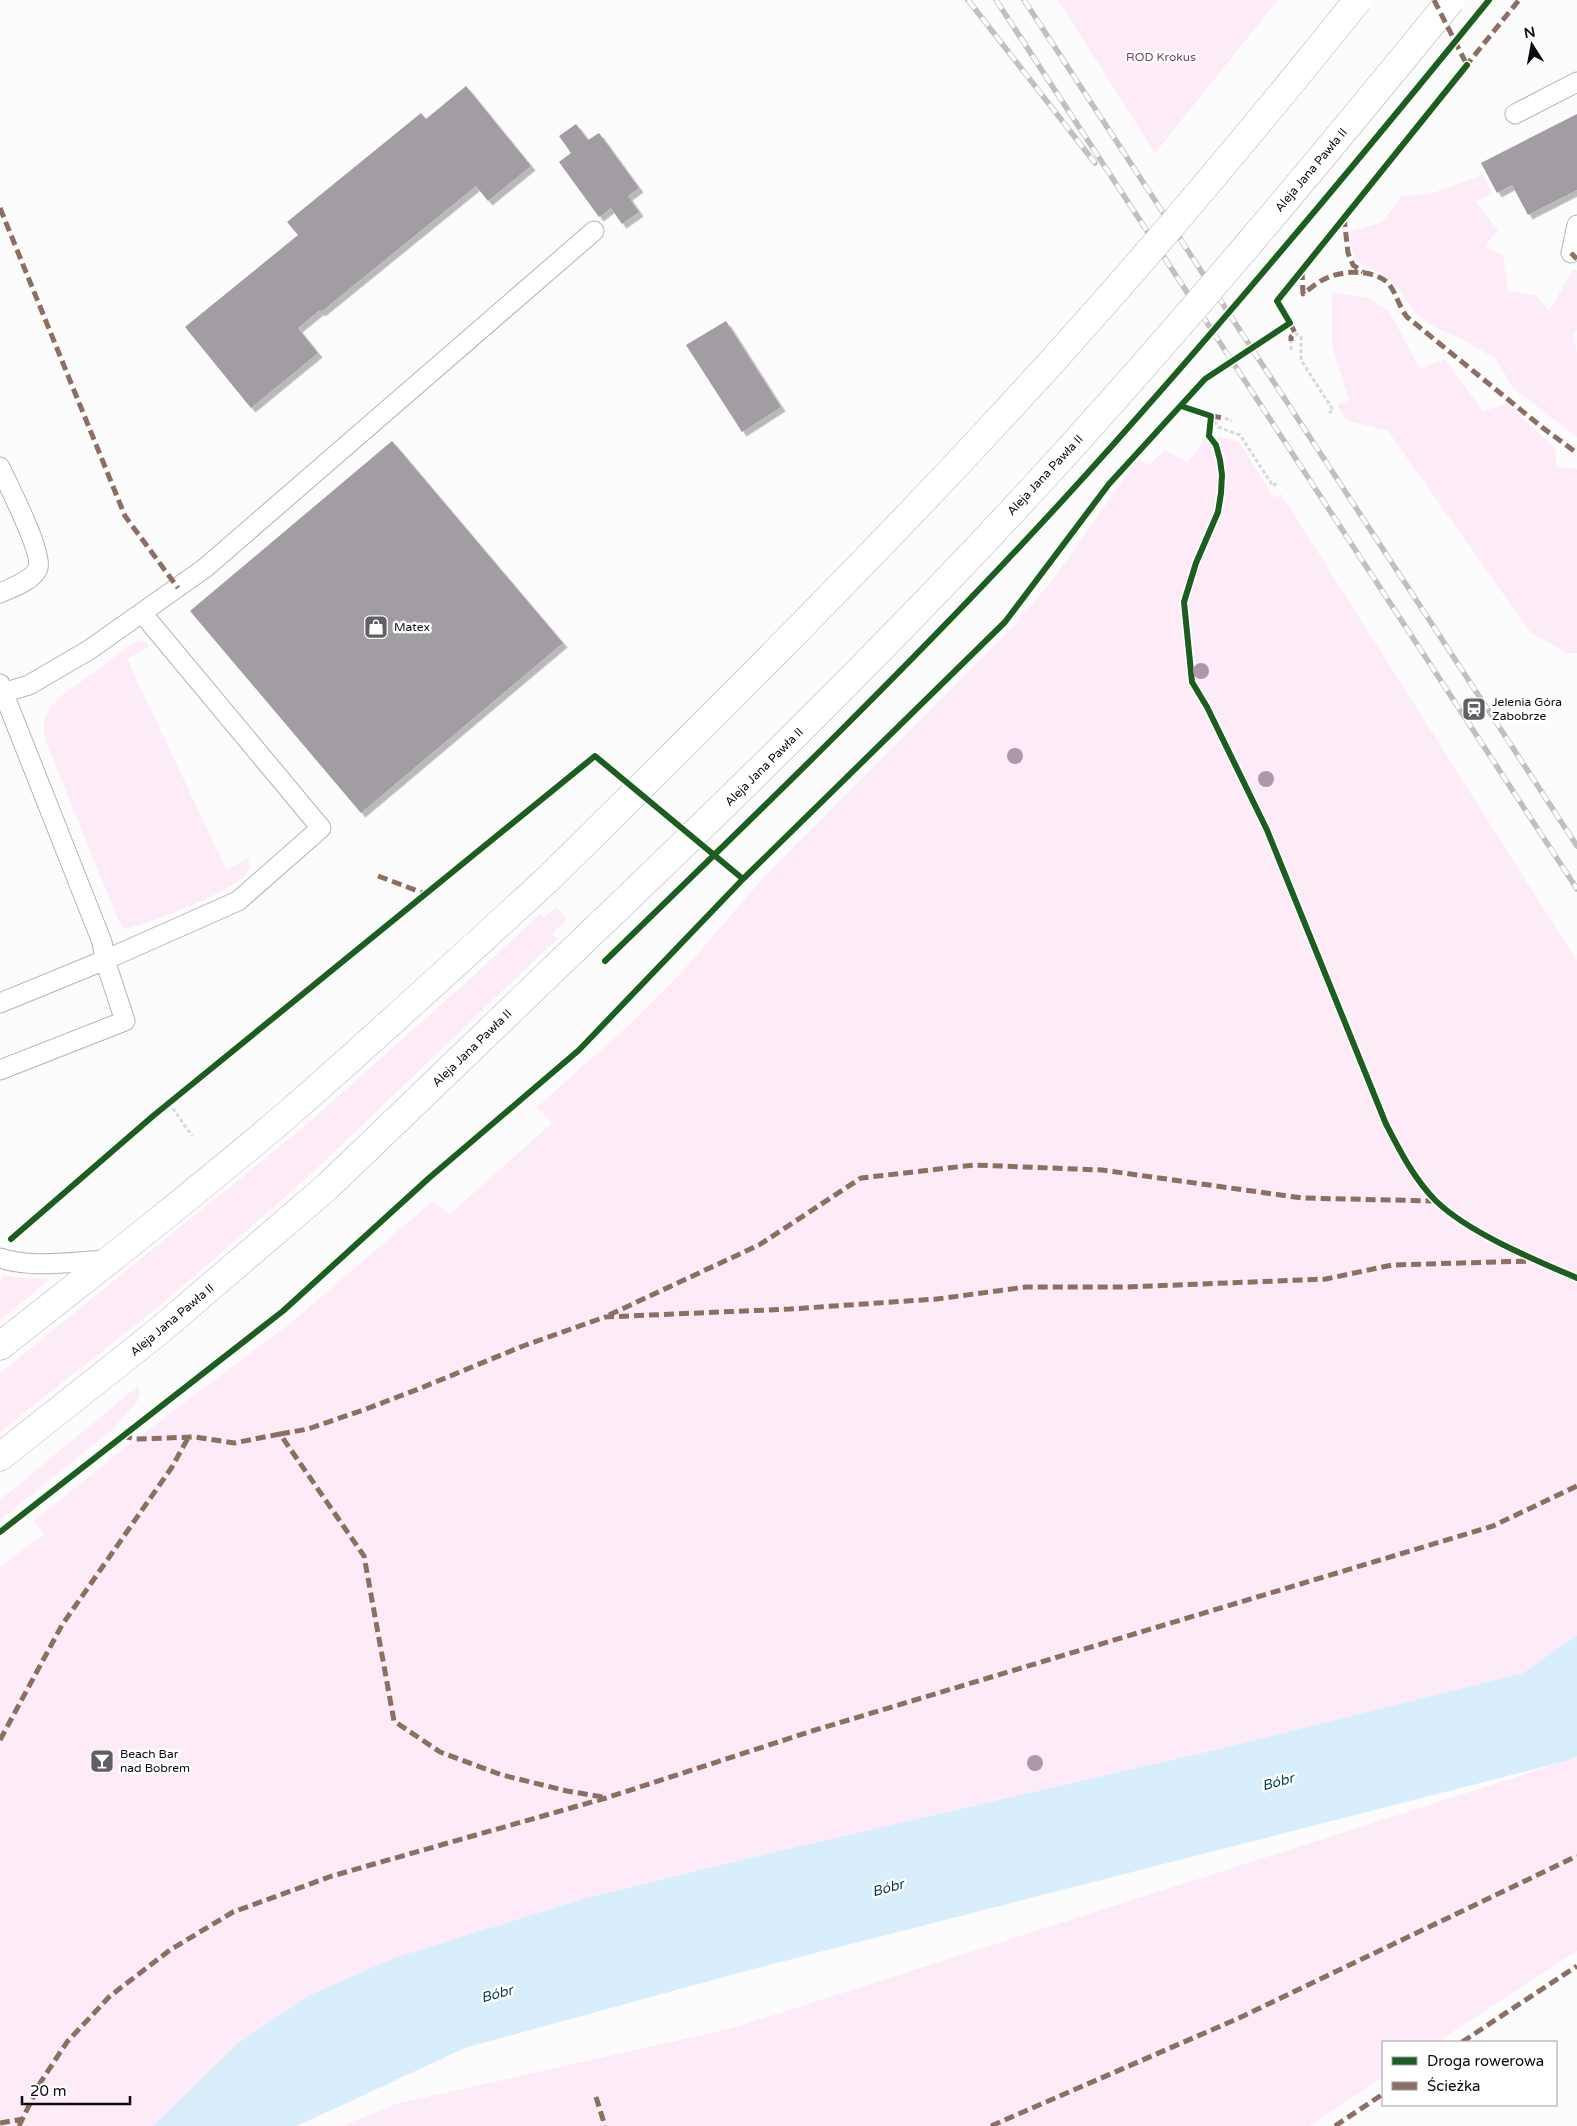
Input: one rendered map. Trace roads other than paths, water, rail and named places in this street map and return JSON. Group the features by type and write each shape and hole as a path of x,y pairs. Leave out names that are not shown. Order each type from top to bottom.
{"main road":[{"path":"0,1346 112,1260 287,1115 548,879 848,580 992,428 1139,264 1257,125 1358,0"},
{"name":"Aleja Jana Pawła II","path":"0,1457 159,1331 327,1187 752,779 898,632 1042,479 1182,324 1315,167 1451,0"}],"lane":[{"path":"1515,114 1577,82"},
{"path":"1571,253 1577,225"},
{"path":"0,1070 125,1021 105,960 102,942 1,691 29,686 89,650 205,568 594,231"},
{"path":"0,467 38,552 38,568 29,579 0,593"},
{"path":"0,1003 105,960 238,901 322,828 142,613"},
{"path":"0,1076 34,1057"},
{"path":"0,1258 28,1264 112,1260"}],"water":[{"name":"Bóbr","path":"1577,1635 1577,1756 1566,1761 749,1970 465,2048 297,2126 153,2126 238,2043 306,1997 394,1958 586,1898 1227,1747 1523,1673"}],"railway":[{"path":"968,0 1095,163"},
{"path":"996,0 1577,889"},
{"path":"1024,0 1577,846"}],"place":[{"name":"Matex","path":"376,627"},
{"name":"Jelenia Góra Zabobrze","path":"1474,709"},
{"name":"Beach Bar nad Bobrem","path":"102,1761"}],"park label":[{"name":"ROD Krokus","path":"1161,57"}]}
